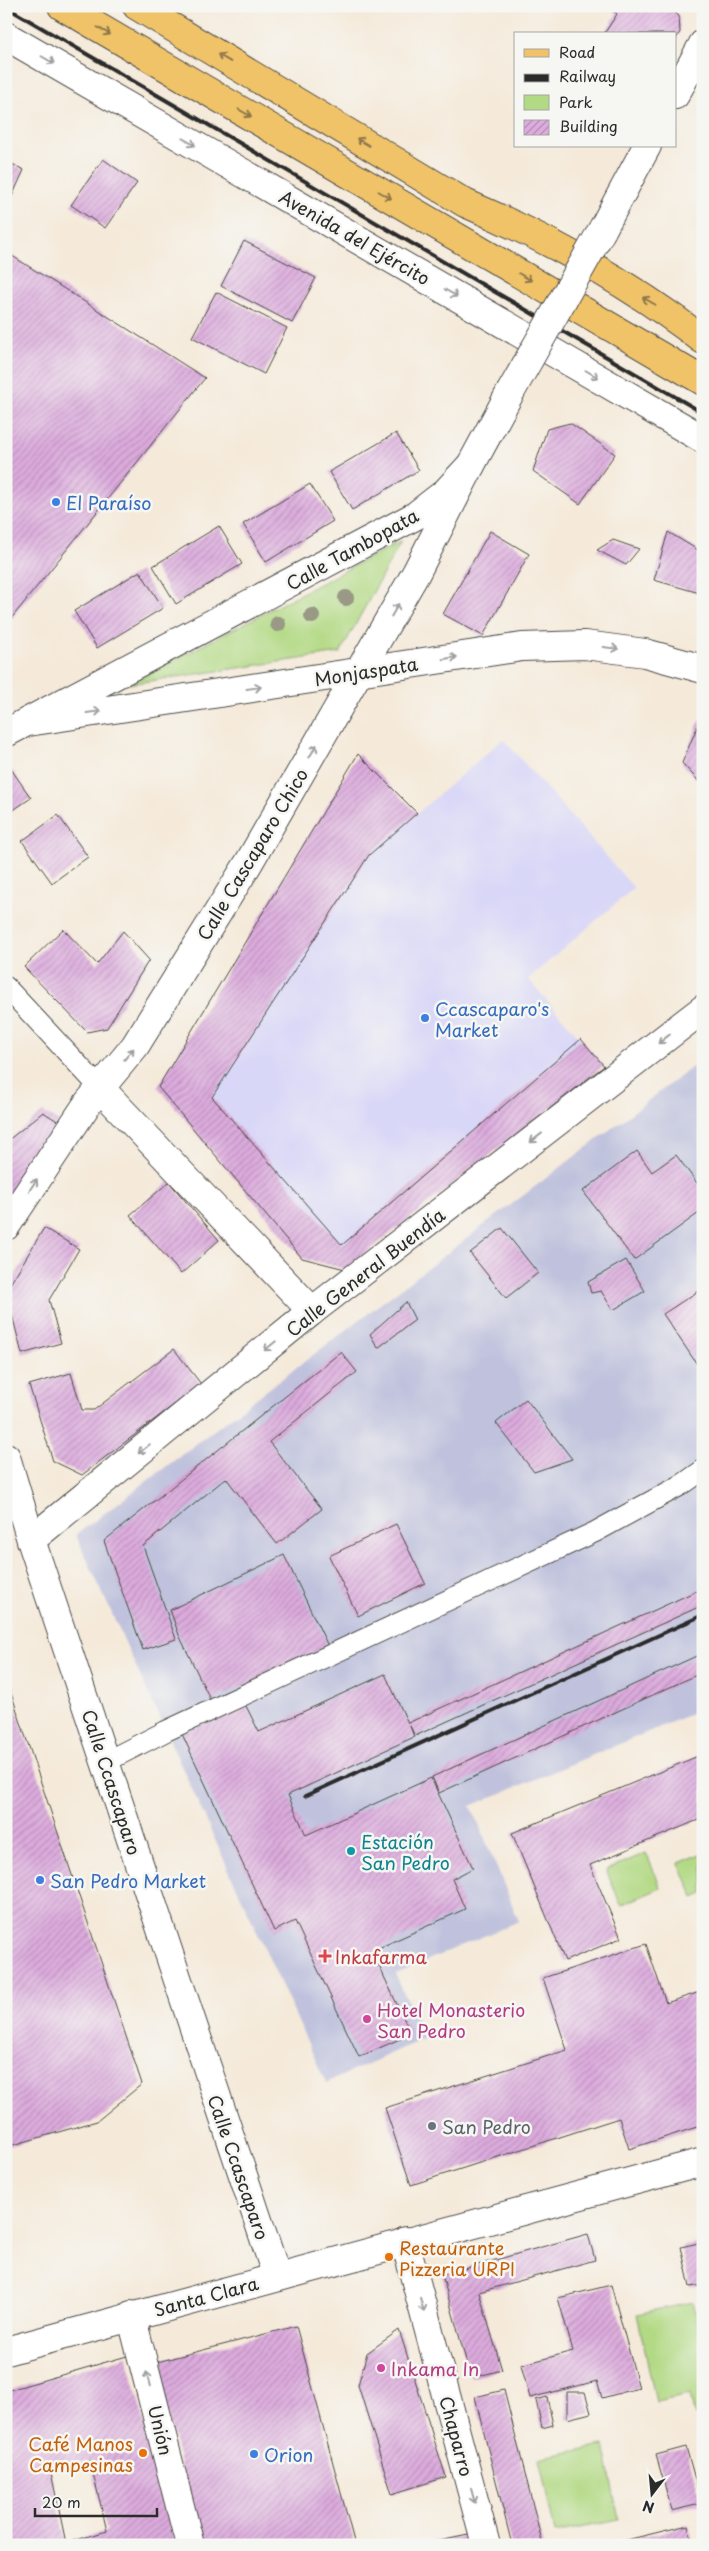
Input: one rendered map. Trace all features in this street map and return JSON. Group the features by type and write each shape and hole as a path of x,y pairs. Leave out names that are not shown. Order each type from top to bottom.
{"main road":[{"path":"62,6 703,381"},
{"path":"137,6 465,203 524,228 663,309 703,340"},
{"path":"465,203 514,243 651,324 703,344"}],"street":[{"name":"Avenida del Ejército","path":"6,36 703,439"},
{"path":"676,92 703,44"},
{"name":"Calle Tambopata","path":"17,727 415,516 446,492 471,465 646,148"},
{"name":"Calle Cascaparo Chico","path":"6,1226 88,1103 135,1046 248,864 416,573 471,465"},
{"name":"Monjaspata","path":"17,727 522,647 585,644 645,653 703,669"},
{"name":"Calle General Buendía","path":"31,1540 312,1311 703,1009"},
{"path":"100,1088 312,1311"},
{"name":"Calle Ccascaparo","path":"6,1457 31,1540 277,2278"},
{"path":"405,2241 703,2162"},
{"name":"Santa Clara","path":"6,2351 131,2315 277,2278 405,2241"},
{"name":"Chaparro","path":"405,2241 486,2545"},
{"name":"Unión","path":"131,2315 190,2545"}],"lane":[{"path":"6,987 100,1088"},
{"path":"105,1762 166,1731 594,1532 683,1484 703,1470"}],"shaded area":[{"path":"503,739 634,888 528,979 581,1039 342,1245 212,1097 369,855"},
{"path":"703,1059 703,1709 471,1806 519,1921 395,1974 425,2038 326,2083 76,1535"}],"green space":[{"path":"401,541 340,653 129,684"},
{"path":"646,1853 661,1888 621,1905 606,1870"},
{"path":"703,1853 703,1894 694,1898 679,1863"},
{"path":"693,2302 703,2350 703,2415 695,2417 690,2395 656,2402 637,2314"},
{"path":"604,2445 619,2520 555,2533 539,2458"}],"building":[{"path":"608,6 667,6 679,16 680,32 676,38 676,32 605,32 617,14"},
{"path":"103,159 137,183 105,228 71,205"},
{"path":"6,161 24,170 9,203 6,201"},
{"path":"244,241 316,278 292,323 221,286"},
{"name":"El Paraíso","path":"6,252 205,378 6,625"},
{"path":"216,292 287,328 264,374 192,337"},
{"path":"570,423 615,454 580,504 533,471 547,429"},
{"path":"396,433 419,470 352,510 329,472"},
{"path":"310,484 333,521 266,562 243,524"},
{"path":"219,526 242,564 176,604 153,566"},
{"path":"490,531 529,554 483,636 443,614"},
{"path":"668,532 703,553 703,594 654,580"},
{"path":"613,540 639,549 626,565 597,550"},
{"path":"140,571 163,608 97,648 74,611"},
{"path":"703,713 703,786 682,763"},
{"path":"358,754 417,813 369,855 212,1097 342,1245 581,1039 604,1066 345,1269 302,1258 158,1087"},
{"path":"9,766 31,798 6,815 6,767"},
{"path":"58,815 88,857 52,883 22,841"},
{"path":"63,929 97,964 123,931 149,960 107,1028 87,1032 24,967"},
{"path":"43,1112 59,1122 6,1204 6,1142"},
{"path":"637,1151 652,1172 676,1155 703,1191 703,1210 634,1260 583,1191"},
{"path":"169,1182 219,1240 181,1274 130,1215"},
{"path":"44,1228 79,1249 49,1300 61,1343 22,1354 6,1291"},
{"path":"502,1228 538,1273 506,1298 470,1253"},
{"path":"626,1260 645,1291 613,1310 601,1291 591,1293 588,1282"},
{"path":"703,1288 703,1373 663,1314"},
{"path":"406,1302 415,1320 378,1348 370,1334"},
{"path":"174,1349 201,1384 82,1475 53,1461 29,1385 71,1373 82,1410 94,1410"},
{"path":"341,1352 357,1372 269,1442 322,1509 277,1544 226,1478 143,1546 176,1639 143,1650 104,1541"},
{"path":"526,1399 572,1459 534,1472 496,1423"},
{"path":"396,1524 425,1583 358,1616 329,1556"},
{"path":"284,1555 328,1646 211,1701 179,1635 170,1610"},
{"name":"Estación San Pedro","path":"703,1588 703,1605 415,1736 410,1726 414,1737 288,1795 306,1835 431,1778 473,1868 452,1879 465,1909 372,1951 411,2034 359,2057 295,1921 274,1931 182,1734 245,1704 259,1732 385,1674 408,1723"},
{"path":"703,1653 703,1672 439,1793 432,1777"},
{"name":"San Pedro Market","path":"6,1678 142,2084 97,2121 6,2147"},
{"path":"703,1754 703,1818 590,1865 621,1938 565,1961 512,1833"},
{"path":"646,1944 666,2003 703,1991 703,2125 629,2149 619,2118 411,2185 385,2108 567,2050 543,1978"},
{"path":"588,2234 595,2260 479,2292 502,2370 471,2378 442,2275"},
{"path":"703,2242 703,2285 690,2287 681,2247"},
{"path":"611,2285 639,2388 602,2398 597,2381 530,2398 521,2365 573,2351 558,2298"},
{"name":"Orion","path":"296,2326 355,2545 202,2545 153,2363"},
{"path":"399,2330 446,2477 392,2494 358,2385 367,2353"},
{"path":"127,2356 176,2545 6,2545 6,2391","holes":["90,2461 107,2531 66,2543 50,2468"]},
{"path":"504,2390 543,2545 512,2545 475,2397"},
{"path":"567,2392 585,2392 591,2413 567,2419"},
{"path":"547,2397 553,2425 542,2428 536,2400"},
{"path":"686,2447 698,2490 703,2488 703,2503 672,2511 656,2455"},
{"path":"688,2525 693,2545 610,2545 610,2544"},
{"path":"473,2534 476,2545 425,2545 425,2544"}],"railway":[{"path":"6,7 703,413"},
{"path":"305,1796 703,1615"}],"place":[{"name":"El Paraíso","path":"56,502"},
{"name":"Ccascaparo's Market","path":"425,1018"},
{"name":"Estación San Pedro","path":"351,1851"},
{"name":"San Pedro Market","path":"40,1880"},
{"name":"Inkafarma","path":"325,1956"},
{"name":"Hotel Monasterio San Pedro","path":"367,2019"},
{"name":"San Pedro","path":"432,2126"},
{"name":"Restaurante Pizzeria URPI","path":"389,2257"},
{"name":"Inkama In","path":"381,2368"},
{"name":"Café Manos Campesinas","path":"143,2453"},
{"name":"Orion","path":"254,2454"}]}
